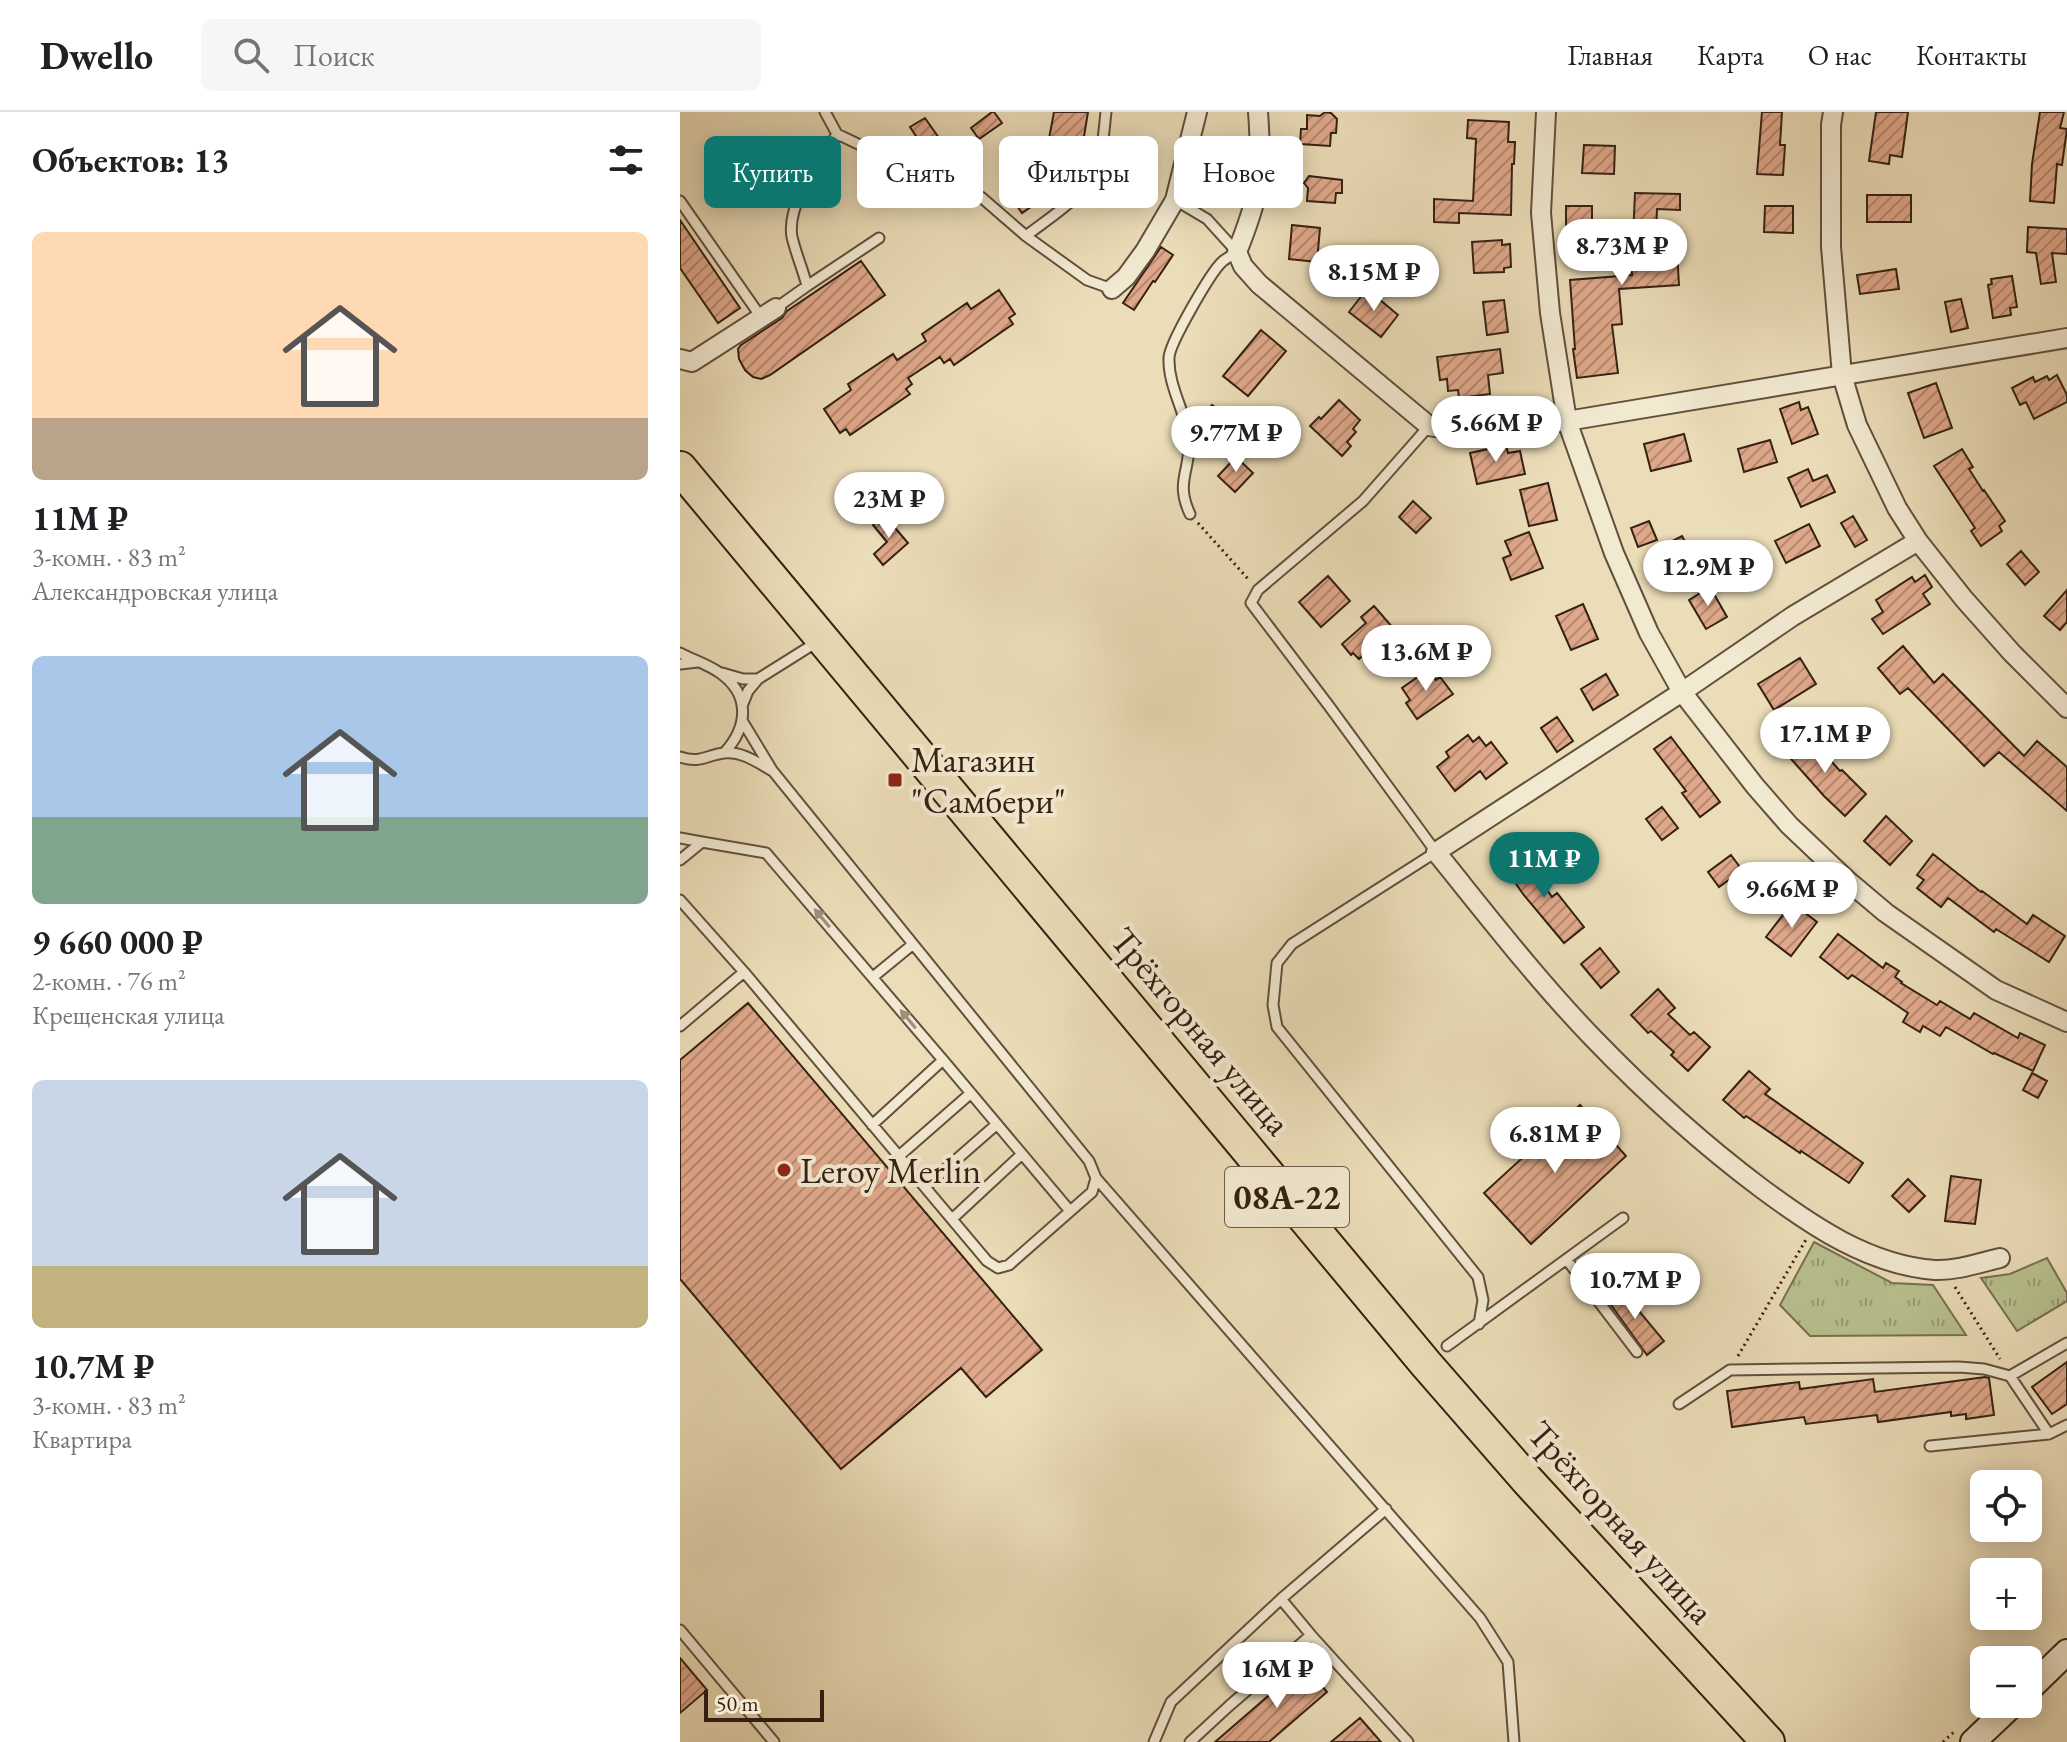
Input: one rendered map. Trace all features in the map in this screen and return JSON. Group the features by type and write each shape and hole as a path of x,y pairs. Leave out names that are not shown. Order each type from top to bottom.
{"highway":[{"name":"Трёхгорная улица","path":"680,468 1426,1364 1538,1493 1768,1742"}],"main road":[{"path":"2042,1676 2067,1652"},
{"path":"1973,1742 1998,1718"}],"street":[{"path":"1191,136 1197,112"},
{"path":"1258,112 1259,136"},
{"path":"1546,112 1541,213 1550,313 1567,421 1614,553 1649,633 1682,692 1789,825 1848,881 1886,913 1996,990 2067,1022"},
{"path":"1833,112 1831,247 1842,375 1857,425 1897,508 1918,541 2012,653 2067,708"},
{"path":"1112,289 1126,277 1145,251 1174,202"},
{"path":"1252,208 1237,252 1243,266 1259,284 1429,426 1459,431 1567,421 2067,338"},
{"path":"680,359 692,362 769,312"},
{"path":"1918,541 1793,616 1436,852 1536,975 1623,1068 1722,1159 1814,1226 1883,1259 1918,1267 1945,1270 2000,1258"}],"lane":[{"path":"825,112 837,134 961,193 981,197 1026,236 1087,280 1112,289"},
{"path":"1026,236 1081,192 1090,180 1098,165 1106,112"},
{"path":"807,286 792,236 792,221 800,194 837,134"},
{"path":"680,201 769,312 879,238"},
{"path":"1188,208 1207,219 1237,252 1222,262 1210,279 1173,342 1169,357 1188,431 1183,497 1190,514"},
{"path":"1429,426 1363,501 1258,590 1251,603 1436,852 1292,944 1277,963 1273,1005 1277,1027 1478,1277 1483,1300 1479,1324"},
{"path":"742,706 748,691 758,679 823,638"},
{"path":"680,653 720,673 736,688 743,722 735,741 724,753"},
{"path":"680,664 701,662"},
{"path":"720,673 758,679"},
{"path":"743,722 772,770 1089,1161 1096,1178 1480,1618 1508,1662 1514,1742"},
{"path":"680,757 705,759 724,753 746,756 772,770"},
{"path":"680,838 766,853 1070,1211"},
{"path":"680,860 702,842"},
{"path":"680,900 987,1261 998,1268 1009,1265 1092,1192 1096,1178"},
{"path":"873,977 912,945"},
{"path":"680,1026 744,972"},
{"path":"872,1125 943,1060"},
{"path":"899,1156 971,1093"},
{"path":"925,1187 997,1124"},
{"path":"952,1219 1022,1154"},
{"path":"1447,1346 1623,1218"},
{"path":"1567,1260 1637,1352"},
{"path":"2010,1376 2067,1343"},
{"path":"1679,1404 1730,1370 1984,1369 2010,1376 2049,1434"},
{"path":"1930,1446 2049,1434 2067,1425"},
{"path":"1154,1742 1171,1702 1281,1599 1386,1509"},
{"path":"1281,1599 1408,1742"},
{"path":"680,1630 774,1742"},
{"path":"1190,1742 1311,1635"}],"path":[{"path":"1190,514 1258,590"},
{"path":"1730,1370 1814,1226"},
{"path":"1945,1270 2010,1376"}],"green space":[{"path":"1814,1242 1892,1283 1933,1285 1966,1335 1810,1336 1780,1305"},
{"path":"2047,1258 2067,1293 2067,1301 2017,1331 1981,1278 2010,1274"}],"building":[{"path":"992,112 1002,123 983,136 977,136 971,128"},
{"path":"1054,112 1088,112 1084,136 1050,136"},
{"path":"1325,112 1331,113 1337,119 1336,133 1331,133 1330,146 1303,144 1301,129 1307,129 1307,115 1320,116"},
{"path":"1762,112 1782,112 1780,145 1785,145 1783,175 1757,174"},
{"path":"1876,112 1908,112 1902,157 1890,155 1889,164 1869,161"},
{"path":"2040,112 2064,112 2060,128 2067,129 2062,165 2057,164 2054,203 2030,201"},
{"path":"925,118 938,136 916,136 910,127"},
{"path":"1468,120 1509,122 1508,142 1515,142 1511,215 1459,213 1459,223 1434,222 1434,199 1473,201 1476,139 1467,138"},
{"path":"1584,145 1615,146 1614,174 1582,173"},
{"path":"1309,176 1342,180 1342,193 1336,193 1335,203 1307,201 1308,188 1304,183"},
{"path":"1635,193 1680,194 1680,210 1657,209 1656,237 1676,235 1679,285 1619,289 1622,324 1612,325 1618,373 1577,378 1570,280 1632,275 1630,238 1633,238"},
{"path":"1867,195 1911,195 1911,222 1867,222"},
{"path":"1566,206 1592,206 1592,229 1566,229"},
{"path":"1765,206 1793,206 1793,233 1764,232"},
{"path":"680,220 740,308 718,323 680,268"},
{"path":"1292,225 1320,228 1317,262 1289,259"},
{"path":"2028,227 2067,229 2067,254 2052,253 2056,282 2041,284 2036,253 2027,252"},
{"path":"1502,240 1502,245 1510,244 1511,267 1504,268 1504,272 1474,273 1472,242"},
{"path":"1161,247 1173,255 1134,310 1123,303"},
{"path":"861,261 885,295 770,375 761,379 745,370 739,359 738,349 741,345"},
{"path":"1896,269 1899,289 1860,294 1857,275"},
{"path":"2012,276 2017,307 2010,308 2011,315 1993,318 1988,285 1992,284 1991,279"},
{"path":"1367,289 1398,315 1381,337 1349,312"},
{"path":"999,290 1015,314 1009,318 1013,324 954,365 950,359 944,363 940,357 908,378 912,384 906,389 910,394 850,435 846,429 840,433 824,409 851,390 848,384 893,354 897,360 926,341 922,334 967,303 971,309"},
{"path":"1961,299 1968,328 1951,332 1945,302"},
{"path":"1504,300 1508,332 1487,335 1483,302"},
{"path":"1261,330 1286,351 1248,396 1223,376"},
{"path":"1500,349 1503,373 1488,375 1490,394 1459,398 1458,390 1448,391 1447,379 1440,380 1437,357"},
{"path":"2057,375 2067,395 2067,402 2034,419 2026,402 2020,405 2012,388 2033,377 2035,382"},
{"path":"1936,383 1952,428 1924,438 1908,393"},
{"path":"1339,400 1360,420 1353,429 1356,432 1347,442 1351,446 1342,456 1310,426"},
{"path":"1799,402 1801,410 1808,407 1818,434 1792,444 1780,409"},
{"path":"1212,405 1227,415 1217,430 1202,420"},
{"path":"1684,434 1691,461 1651,471 1644,444"},
{"path":"1770,440 1777,462 1744,472 1738,449"},
{"path":"1506,445 1508,453 1520,451 1525,474 1477,484 1470,453"},
{"path":"1962,449 1973,467 1969,469 2005,521 1999,526 2002,531 1981,546 1971,531 1975,528 1934,466"},
{"path":"1236,457 1253,473 1235,492 1218,476"},
{"path":"1808,469 1813,481 1827,475 1835,492 1801,507 1788,478"},
{"path":"1548,483 1557,520 1529,526 1520,490"},
{"path":"1413,501 1431,518 1416,533 1399,517"},
{"path":"884,515 908,543 883,565 874,554 887,542 873,525"},
{"path":"1853,516 1867,540 1855,547 1841,523"},
{"path":"1649,521 1657,540 1638,547 1631,528"},
{"path":"1809,524 1820,546 1786,563 1775,541"},
{"path":"1529,532 1543,568 1511,580 1503,558 1511,555 1505,541"},
{"path":"1682,536 1698,566 1674,580 1657,549"},
{"path":"2021,551 2039,572 2025,585 2007,564"},
{"path":"1925,575 1932,587 1923,594 1930,604 1883,634 1872,619 1883,612 1876,600 1912,577 1915,582"},
{"path":"1328,576 1350,601 1321,627 1299,602"},
{"path":"1710,587 1727,617 1706,629 1689,600"},
{"path":"2067,590 2067,622 2060,630 2044,616"},
{"path":"1583,604 1598,639 1571,650 1556,616"},
{"path":"1374,606 1406,643 1393,655 1387,647 1376,656 1370,649 1359,659 1342,644 1366,623 1361,617"},
{"path":"1903,646 1934,683 1943,674 2024,756 2037,741 2067,767 2067,811 1999,752 1984,766 1908,688 1900,694 1878,668"},
{"path":"1800,658 1816,684 1774,710 1758,684"},
{"path":"1429,669 1436,680 1440,677 1453,694 1417,719 1406,703 1410,700 1402,688"},
{"path":"1606,674 1618,695 1593,710 1581,689"},
{"path":"1557,717 1573,741 1557,752 1541,728"},
{"path":"1806,733 1840,771 1866,794 1845,816 1784,751"},
{"path":"1468,735 1473,742 1479,737 1486,746 1491,742 1507,763 1486,779 1480,771 1455,791 1437,767 1449,757 1446,752"},
{"path":"1671,737 1720,802 1700,817 1682,793 1686,791 1654,749"},
{"path":"1662,807 1678,828 1662,840 1646,819"},
{"path":"1886,816 1912,841 1890,865 1864,841"},
{"path":"1933,854 2027,924 2033,915 2065,936 2049,962 1996,929 1994,932 1948,898 1941,907 1917,888 1924,880 1917,875"},
{"path":"1523,855 1552,897 1557,893 1584,927 1564,943 1505,868"},
{"path":"1731,855 1742,870 1719,887 1708,872"},
{"path":"1792,903 1817,922 1791,956 1766,937"},
{"path":"1838,934 1883,968 1886,963 1899,971 1895,977 1901,983 1937,1005 1940,1001 1970,1019 1974,1013 2018,1038 2020,1033 2045,1045 2033,1071 1993,1054 1946,1027 1940,1036 1923,1026 1920,1032 1903,1022 1908,1013 1852,975 1848,979 1820,957"},
{"path":"1600,948 1619,972 1601,988 1581,964"},
{"path":"1658,989 1675,1008 1668,1014 1690,1035 1694,1032 1710,1047 1688,1071 1671,1055 1674,1052 1651,1031 1648,1033 1631,1015"},
{"name":"Leroy Merlin","path":"748,1003 1042,1350 986,1397 961,1368 841,1469 680,1279 680,1060"},
{"path":"1749,1071 1770,1089 1765,1094 1863,1163 1849,1183 1746,1116 1744,1118 1723,1100"},
{"path":"2032,1073 2047,1081 2038,1098 2023,1090"},
{"path":"1580,1105 1626,1156 1531,1244 1484,1193"},
{"path":"1951,1176 1981,1180 1975,1224 1945,1221"},
{"path":"1908,1179 1925,1196 1909,1212 1892,1196"},
{"path":"1619,1287 1664,1341 1647,1355 1606,1298"},
{"path":"2067,1362 2067,1404 2052,1414 2032,1387"},
{"path":"1989,1378 1994,1415 1966,1419 1966,1414 1951,1416 1951,1412 1878,1422 1877,1415 1806,1424 1804,1417 1732,1427 1727,1391 1799,1382 1800,1389 1873,1379 1875,1392"},
{"path":"680,1658 707,1690 680,1713"},
{"path":"1304,1665 1327,1692 1269,1742 1215,1742"},
{"path":"1360,1718 1381,1742 1331,1742"}],"place":[{"name":"Магазин \"Самбери\"","path":"895,780"},
{"name":"Leroy Merlin","path":"784,1170"}]}
